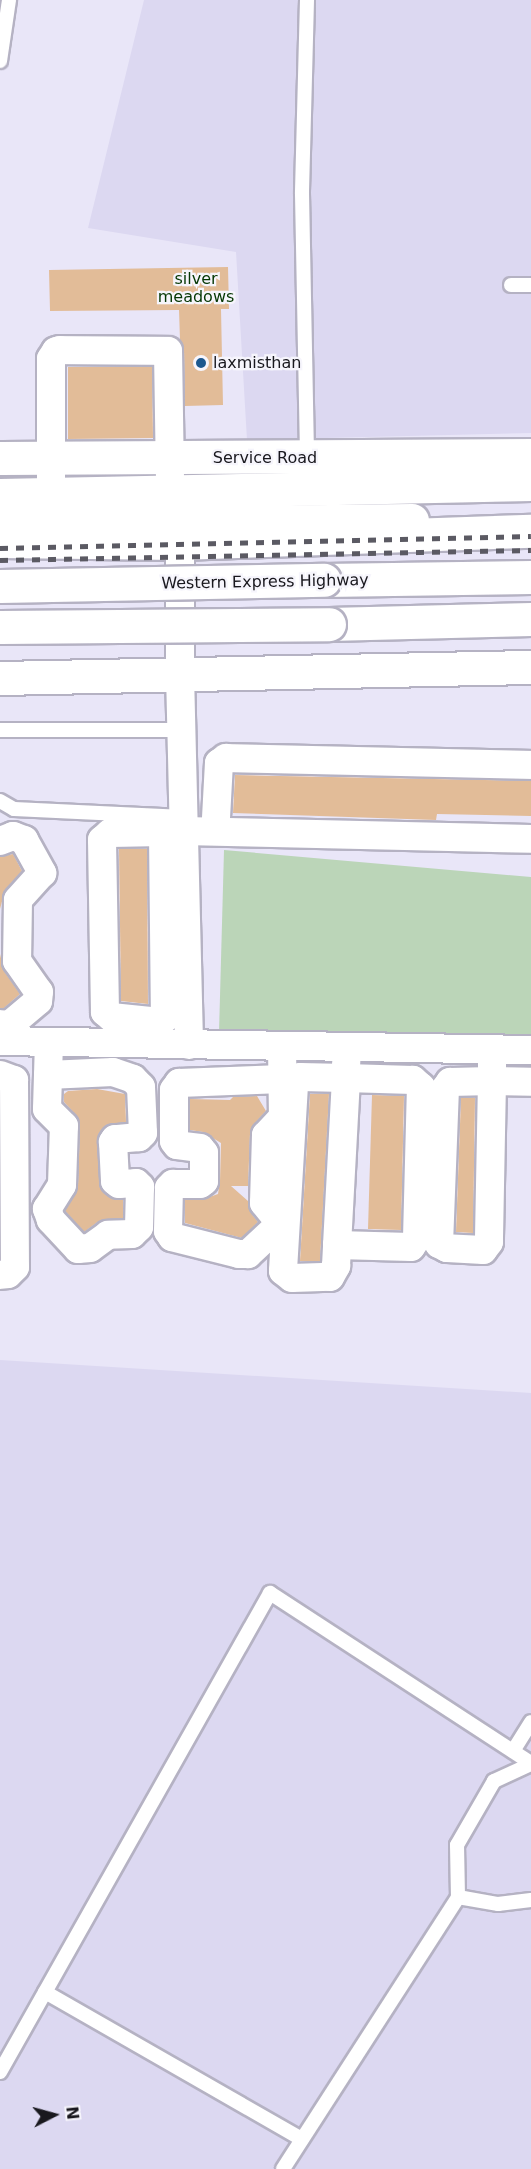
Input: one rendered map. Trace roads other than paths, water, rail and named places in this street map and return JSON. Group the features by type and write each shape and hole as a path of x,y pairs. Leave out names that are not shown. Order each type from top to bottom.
{"main road":[{"name":"Service Road","path":"0,458 51,452 171,453 257,458 531,455"},
{"path":"257,458 258,489"},
{"path":"0,495 531,484"},
{"path":"0,525 531,517"},
{"path":"0,541 180,543 531,531"},
{"name":"Western Express Highway","path":"0,586 531,577"},
{"path":"0,627 329,624 531,619"},
{"path":"0,678 531,667"}],"street":[{"path":"51,494 51,359 56,351 60,350 168,351 170,491"},
{"path":"180,543 182,730 177,827 165,1018 160,1022 111,1017 105,1012 102,840 110,833 177,827 531,839"},
{"path":"216,818 219,763 226,758 531,765"},
{"path":"177,827 216,818 531,824"},
{"path":"177,827 189,1045"},
{"path":"0,841 13,836 24,840 42,873 18,900 17,961 39,992 38,1001 9,1026 0,1024"},
{"path":"0,1041 531,1050"},
{"path":"48,1075 113,1072 133,1078 141,1087 143,1133 139,1137 116,1139 113,1142 115,1181 119,1184 136,1184 140,1188 139,1227 132,1234 108,1235 90,1248 78,1249 51,1220 47,1209 62,1185 64,1126 47,1109 48,1075 49,1042"},
{"path":"282,1046 283,1117 266,1135 264,1203 276,1218 277,1227 248,1254 239,1254 172,1237 168,1231 169,1188 173,1184 200,1184 204,1181 204,1153 200,1148 177,1145 174,1141 174,1090 179,1083 282,1079"},
{"path":"337,1245 411,1247 417,1238 422,1087 413,1080 346,1078 300,1077 294,1085 283,1271 292,1278 330,1277 336,1266 337,1245 346,1078 347,1047"},
{"path":"492,1050 492,1081 489,1242 483,1250 447,1248 439,1244 445,1089 450,1082 492,1081 531,1082"},
{"path":"0,1075 14,1080 15,1267 8,1274 0,1275"}],"lane":[{"path":"0,61 9,0"},
{"path":"307,0 302,194 307,458"},
{"path":"511,285 531,285"},
{"path":"0,730 182,730"},
{"path":"0,801 14,809 177,827"},
{"path":"0,2072 270,1593 531,1764 494,1781 457,1845 458,1897 283,2169"},
{"path":"513,1751 531,1722"},
{"path":"458,1897 498,1904 531,1900"},
{"path":"45,1992 302,2139"}],"railway":[{"path":"0,548 531,536"},
{"path":"0,560 531,550"}],"place":[{"name":"laxmisthan","path":"201,363"}],"park label":[{"name":"silver meadows","path":"196,288"}]}
